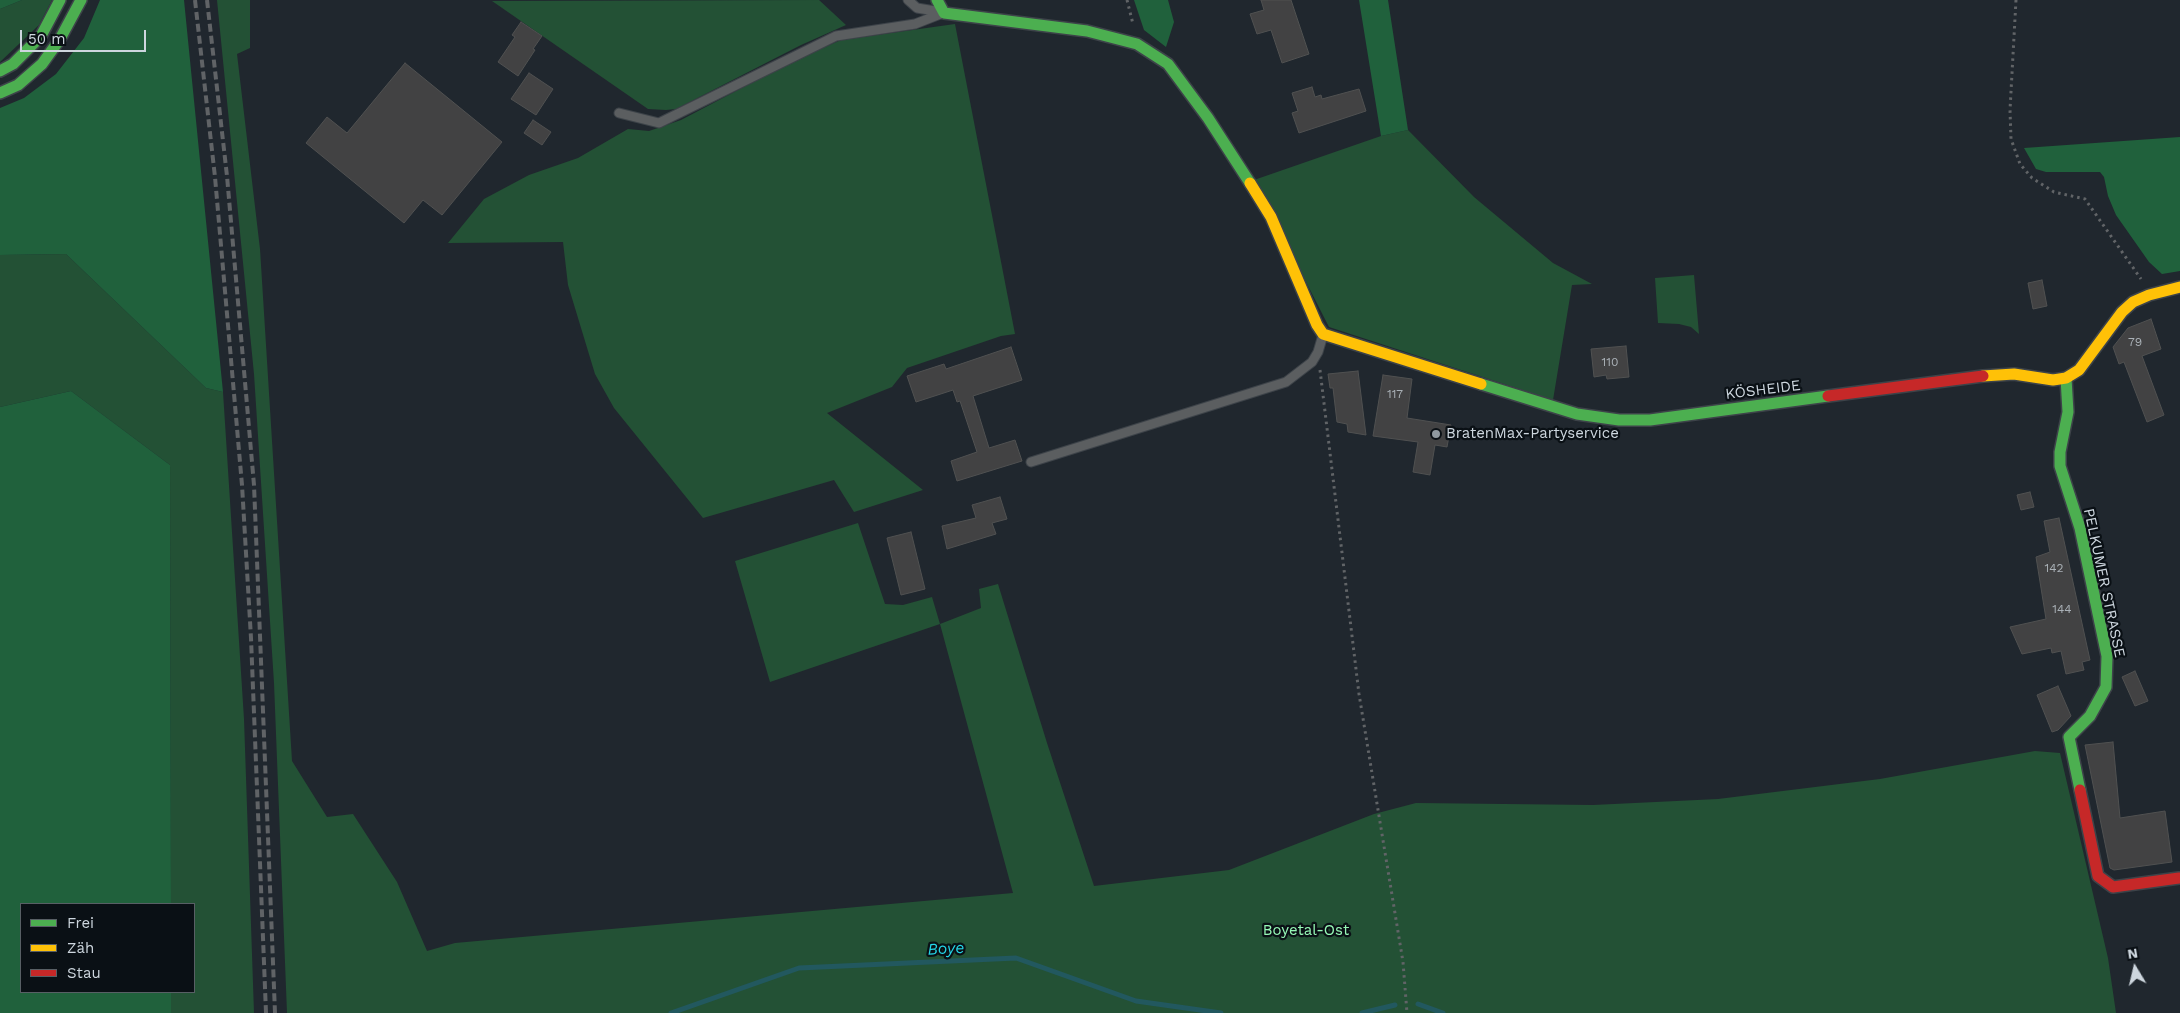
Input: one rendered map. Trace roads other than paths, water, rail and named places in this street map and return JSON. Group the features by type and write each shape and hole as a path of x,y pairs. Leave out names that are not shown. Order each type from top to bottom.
{"main road":[{"path":"0,71 13,64 41,36 60,0"},
{"path":"0,93 18,85 42,64 79,8 81,0"},
{"path":"937,0 944,13 1087,32 1137,44 1168,64 1208,118 1271,217 1317,325 1323,334"},
{"path":"2066,378 2079,370 2092,355 2122,312 2133,302 2149,295 2180,287"},
{"name":"KÖSHEIDE","path":"1323,334 1577,414 1619,420 1650,420 1995,374 2014,374 2053,380 2066,378"},
{"name":"PELKUMER STRASSE","path":"2066,378 2068,412 2060,452 2060,466 2080,528 2107,656 2106,687 2090,716 2069,737 2098,876 2113,887 2179,878"}],"lane":[{"path":"908,0 917,8 944,13"},
{"path":"619,113 659,123 836,36 915,24 944,13"},
{"path":"1031,462 1286,382 1303,371 1318,352 1323,334"}],"waterway":[{"name":"Boye","path":"671,1013 799,968 1016,958 1136,1001 1221,1013"},
{"name":"Boye","path":"1418,1004 1443,1013"},
{"name":"Boye","path":"1362,1013 1395,1005"}],"railway":[{"path":"195,0 215,177 242,485 251,638 266,1013"},
{"path":"207,0 227,176 254,485 275,1013"}],"place":[{"name":"BratenMax-Partyservice","path":"1436,434"}],"park label":[{"name":"Boyetal-Ost","path":"1306,931"}]}
